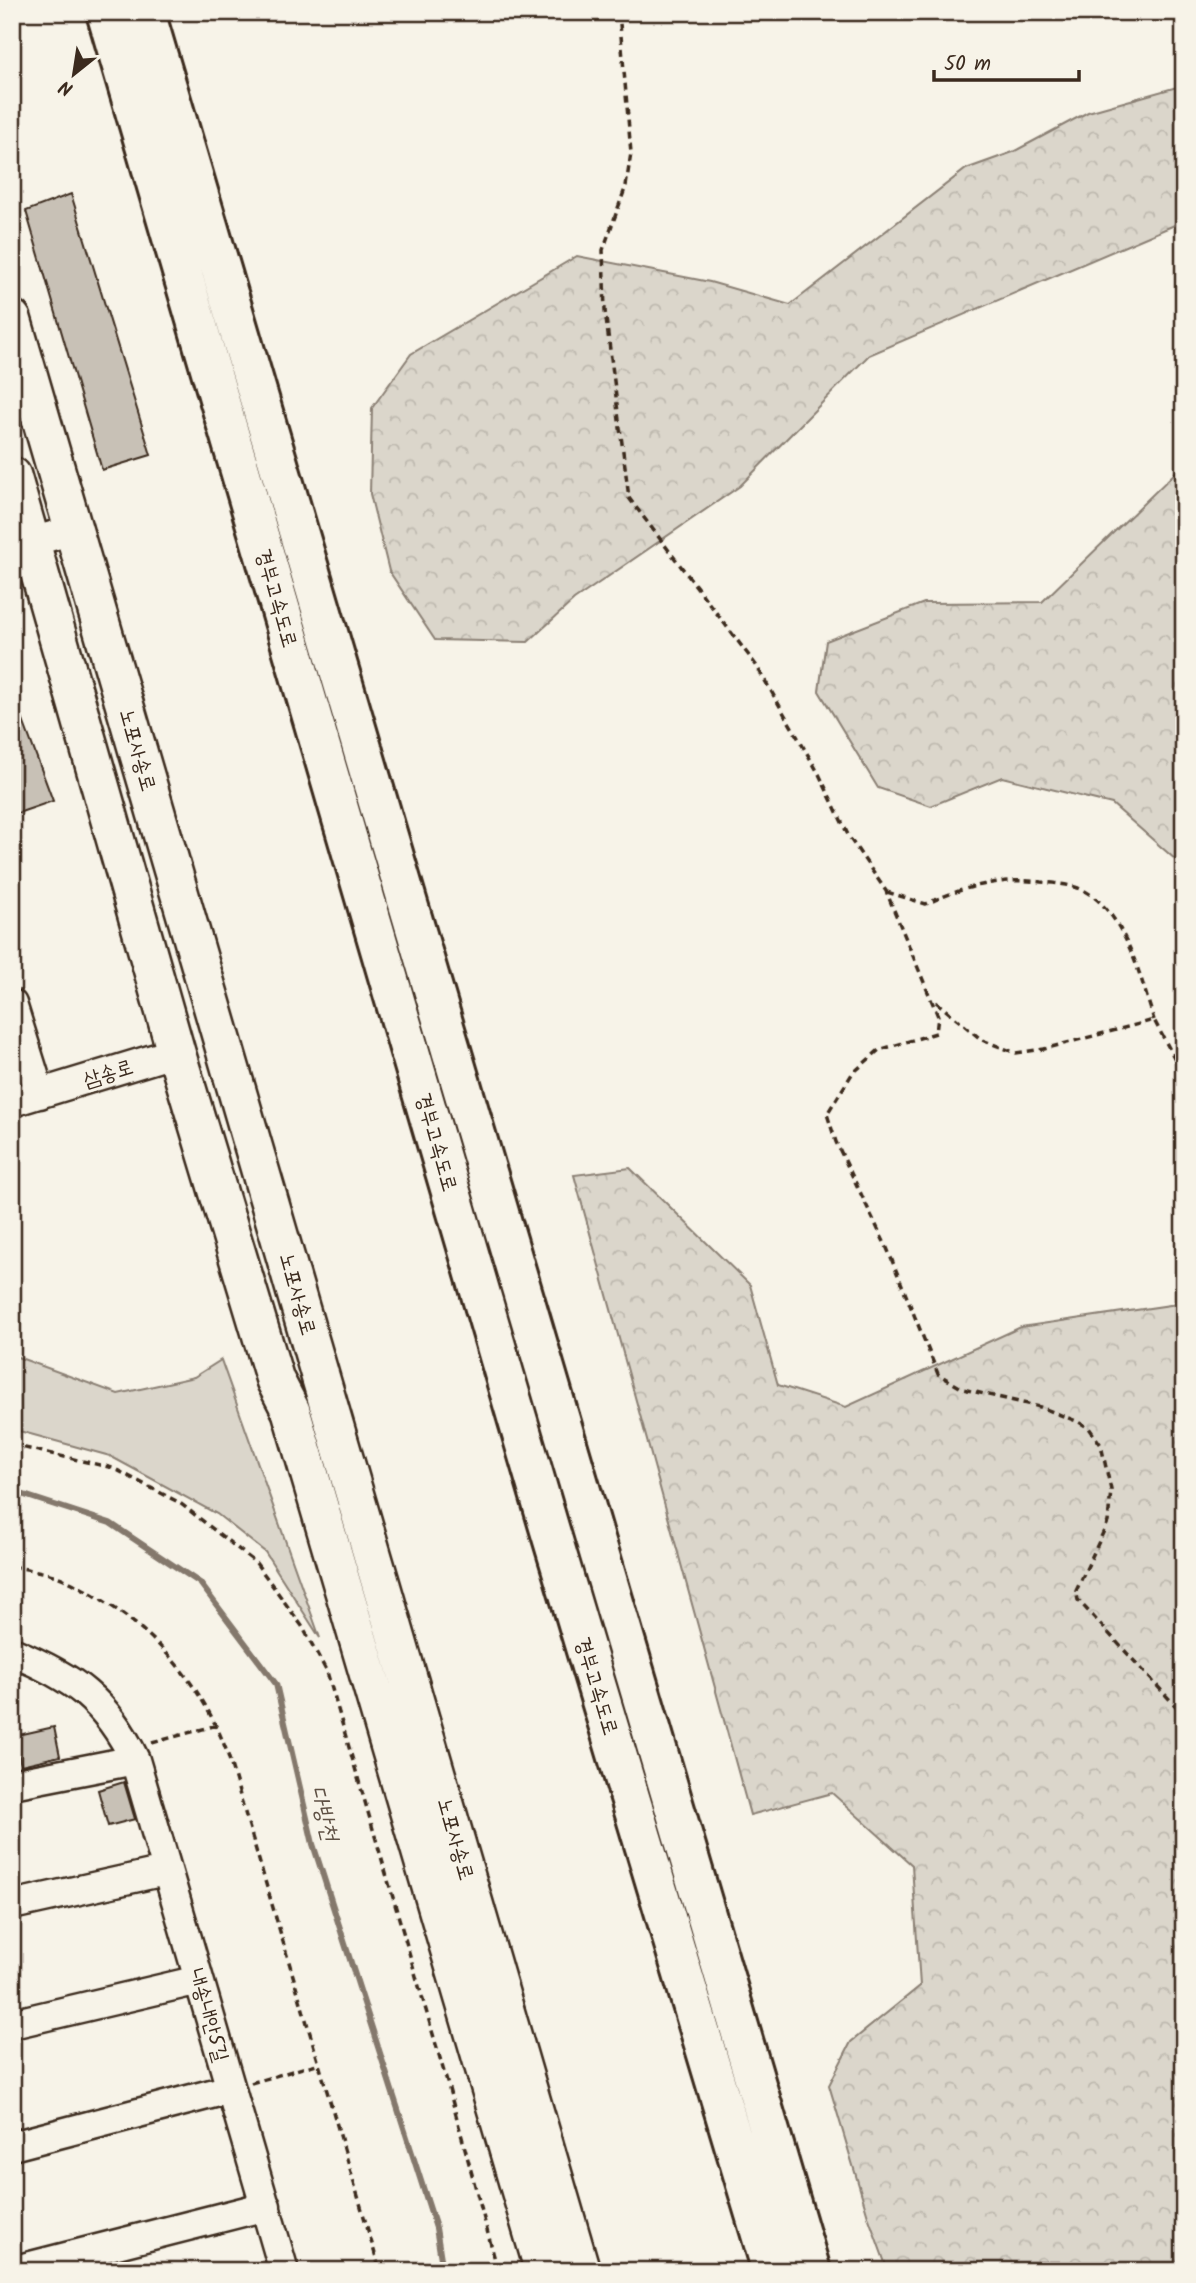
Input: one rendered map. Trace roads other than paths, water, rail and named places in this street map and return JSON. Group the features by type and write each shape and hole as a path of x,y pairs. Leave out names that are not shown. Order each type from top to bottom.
{"highway":[{"name":"경부고속도로","path":"106,12 549,1527 772,2271"},
{"name":"경부고속도로","path":"145,12 811,2271"}],"main road":[{"name":"노포사송로","path":"12,319 581,2271"},
{"name":"노포사송로","path":"12,476 22,544 275,1380 295,1424 544,2271"}],"street":[{"path":"22,544 74,530"},
{"path":"12,1004 40,1094"},
{"name":"삼송로","path":"12,1102 176,1052"},
{"name":"내송내안5길","path":"12,1652 55,1670 90,1696 120,1728 132,1755 284,2271"},
{"path":"12,1784 132,1755"},
{"path":"12,1905 165,1871"},
{"path":"12,2024 199,1980"},
{"path":"12,2146 230,2089"},
{"path":"17,2262 266,2206"}],"waterway":[{"name":"다방천","path":"12,1491 110,1523 200,1583 276,1684 313,1844 436,2228 443,2271"}]}
